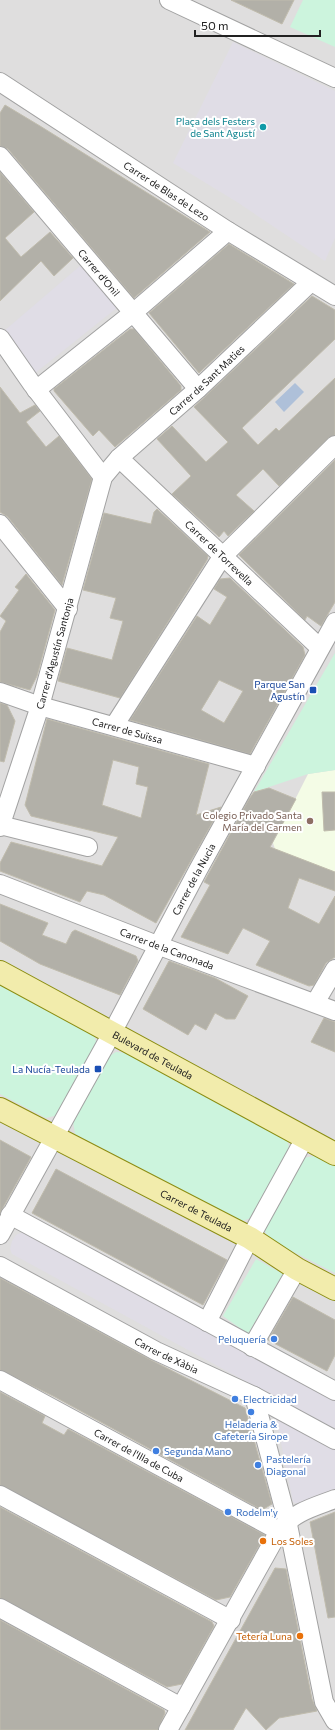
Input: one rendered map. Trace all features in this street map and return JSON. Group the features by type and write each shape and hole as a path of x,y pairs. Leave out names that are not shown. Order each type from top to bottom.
{"main road":[{"name":"Bulevard de Teulada","path":"0,972 335,1154"},
{"name":"Carrer de Teulada","path":"0,1109 250,1238 297,1269 335,1289"}],"street":[{"path":"169,0 335,78"},
{"name":"Carrer de Blas de Lezo","path":"0,82 228,231 310,283 335,296"},
{"name":"Carrer d'Onil","path":"0,156 198,389"},
{"path":"36,390 134,312 228,231"},
{"name":"Carrer de Sant Maties","path":"102,477 119,458 198,389 310,283"},
{"path":"0,338 36,390 102,477"},
{"path":"114,726 222,557 335,445"},
{"name":"Carrer de Torrevella","path":"119,458 320,648"},
{"name":"Carrer d'Agustín Santonja","path":"0,826 40,706 68,609 102,477"},
{"path":"0,524 68,609"},
{"name":"Carrer de la Nucia","path":"112,1033 157,945 335,622"},
{"name":"Carrer de Suïssa","path":"0,692 40,706 256,766"},
{"path":"0,826 88,847"},
{"name":"Carrer de la Canonada","path":"0,884 157,945 335,1011"},
{"path":"315,1003 335,969"},
{"path":"0,1235 112,1033"},
{"path":"207,1322 250,1238 305,1138"},
{"path":"10,1215 335,1391"},
{"name":"Carrer de Xàbia","path":"0,1266 156,1351 254,1396 335,1440"},
{"path":"252,1347 297,1269"},
{"name":"Carrer de l'Illa de Cuba","path":"0,1380 283,1526"},
{"path":"254,1396 324,1702 335,1721"},
{"path":"0,1495 231,1620"},
{"path":"168,1730 283,1526 335,1499"},
{"path":"0,1608 181,1707"}],"shaded area":[{"path":"0,0 335,0 335,1730 0,1730"},
{"path":"303,0 335,0 335,47 290,27"},
{"name":"Plaça dels Festers de Sant Agustí","path":"233,42 335,91 335,238 325,261 237,202 173,163"},
{"path":"81,265 118,307 34,374 4,331"},
{"path":"335,653 335,770 308,774 254,792"},
{"name":"Colegio Privado Santa María del Carmen","path":"335,770 335,872 275,849 273,843 308,774"},
{"path":"0,985 94,1035 97,1045 62,1114 46,1118 0,1094"},
{"path":"116,1052 126,1053 287,1140 290,1151 254,1217 242,1221 75,1134 73,1121 108,1057"},
{"path":"315,1156 335,1166 335,1273 270,1240 264,1230 302,1158"},
{"path":"23,1232 335,1400 335,1430 12,1254 10,1249 12,1241 16,1235"},
{"path":"256,1259 283,1274 248,1334 223,1316"},
{"path":"276,1418 335,1444 335,1491 300,1505 293,1502"},
{"path":"246,1708 266,1730 233,1730"}],"water":[{"path":"295,383 304,392 284,412 275,402"}],"building":[{"path":"231,0 294,0 282,24"},
{"path":"5,105 210,232 134,298 8,149 0,146 0,113"},
{"path":"0,172 34,212 5,238 21,257 50,232 73,258 54,276 41,261 0,301"},
{"path":"229,244 294,284 199,373 149,313"},
{"path":"312,296 335,310 335,339 242,428 258,445 276,428 279,431 335,378 335,435 328,438 279,486 263,469 236,495 254,511 228,536 224,531 219,537 172,494 191,476 157,439 172,426 206,462 228,442 194,407"},
{"path":"130,329 134,329 181,386 181,390 115,447 99,430 93,436 54,391 54,389"},
{"path":"0,387 20,413 35,405 40,411 26,422 46,447 59,436 92,479 62,585 8,517 0,512"},
{"path":"335,460 335,602 321,626 307,616 305,620 239,555"},
{"path":"157,509 208,556 207,560 120,698 58,681 67,648 112,660 123,621 110,618 116,598 83,590 104,513 151,524 154,512"},
{"path":"26,574 55,610 37,676 30,690 0,682 0,632 6,621 0,616 19,590 15,587"},
{"path":"230,578 303,647 305,655 250,754 130,720 197,616 210,625 227,597 214,589 220,579","holes":["219,680 243,691 224,723 201,710"]},
{"path":"0,703 7,705 15,721 4,762 0,761"},
{"path":"47,719 209,764 196,815 221,807 156,923 104,895 87,891 80,902 0,871 0,863 11,842 102,866 118,837 31,816 25,805","holes":["113,760 139,767 136,784 148,787 141,818 102,805"]},
{"path":"269,788 296,799 270,847 335,872 335,891 299,878 288,908 319,924 335,896 335,957 326,963 314,985 309,986 256,965 270,941 243,928 228,954 181,937 210,885 204,882 249,799 254,792"},
{"path":"322,792 335,792 335,830 324,831"},
{"path":"0,904 48,923 42,935 66,944 72,932 75,930 136,956 138,961 120,995 40,964 0,941"},
{"path":"169,961 215,978 248,996 235,1019 226,1019 215,1013 206,1030 195,1024 188,1035 143,1009"},
{"path":"324,1018 335,1022 335,1052 311,1042"},
{"path":"0,1140 31,1157 0,1213"},
{"path":"56,1169 227,1260 203,1305 32,1213"},
{"path":"0,1278 151,1360 245,1408 272,1504 262,1510 55,1397 0,1370"},
{"path":"293,1297 335,1320 335,1355 327,1371 268,1340"},
{"path":"0,1392 45,1416 42,1423 64,1435 68,1429 265,1535 230,1597 216,1600 0,1485"},
{"path":"0,1507 212,1622 214,1626 182,1684 167,1687 0,1598"},
{"path":"335,1512 335,1617 328,1618 310,1522"},
{"path":"275,1568 286,1569 312,1699 317,1711 279,1718 266,1730 246,1708 233,1730 185,1730"},
{"path":"0,1620 164,1710 165,1713 158,1730 0,1730"}],"place":[{"name":"Plaça dels Festers de Sant Agustí","path":"263,127"},
{"name":"Parque San Agustín","path":"313,690"},
{"name":"Colegio Privado Santa María del Carmen","path":"310,821"},
{"name":"La Nucía-Teulada","path":"98,1069"},
{"name":"Peluquería","path":"274,1339"},
{"name":"Electricidad","path":"235,1399"},
{"name":"Heladeria & Cafetería Sirope","path":"251,1412"},
{"name":"Segunda Mano","path":"156,1451"},
{"name":"Pastelería Diagonal","path":"258,1465"},
{"name":"Rodelm'y","path":"228,1512"},
{"name":"Los Soles","path":"263,1541"},
{"name":"Tetería Luna","path":"300,1636"}]}
